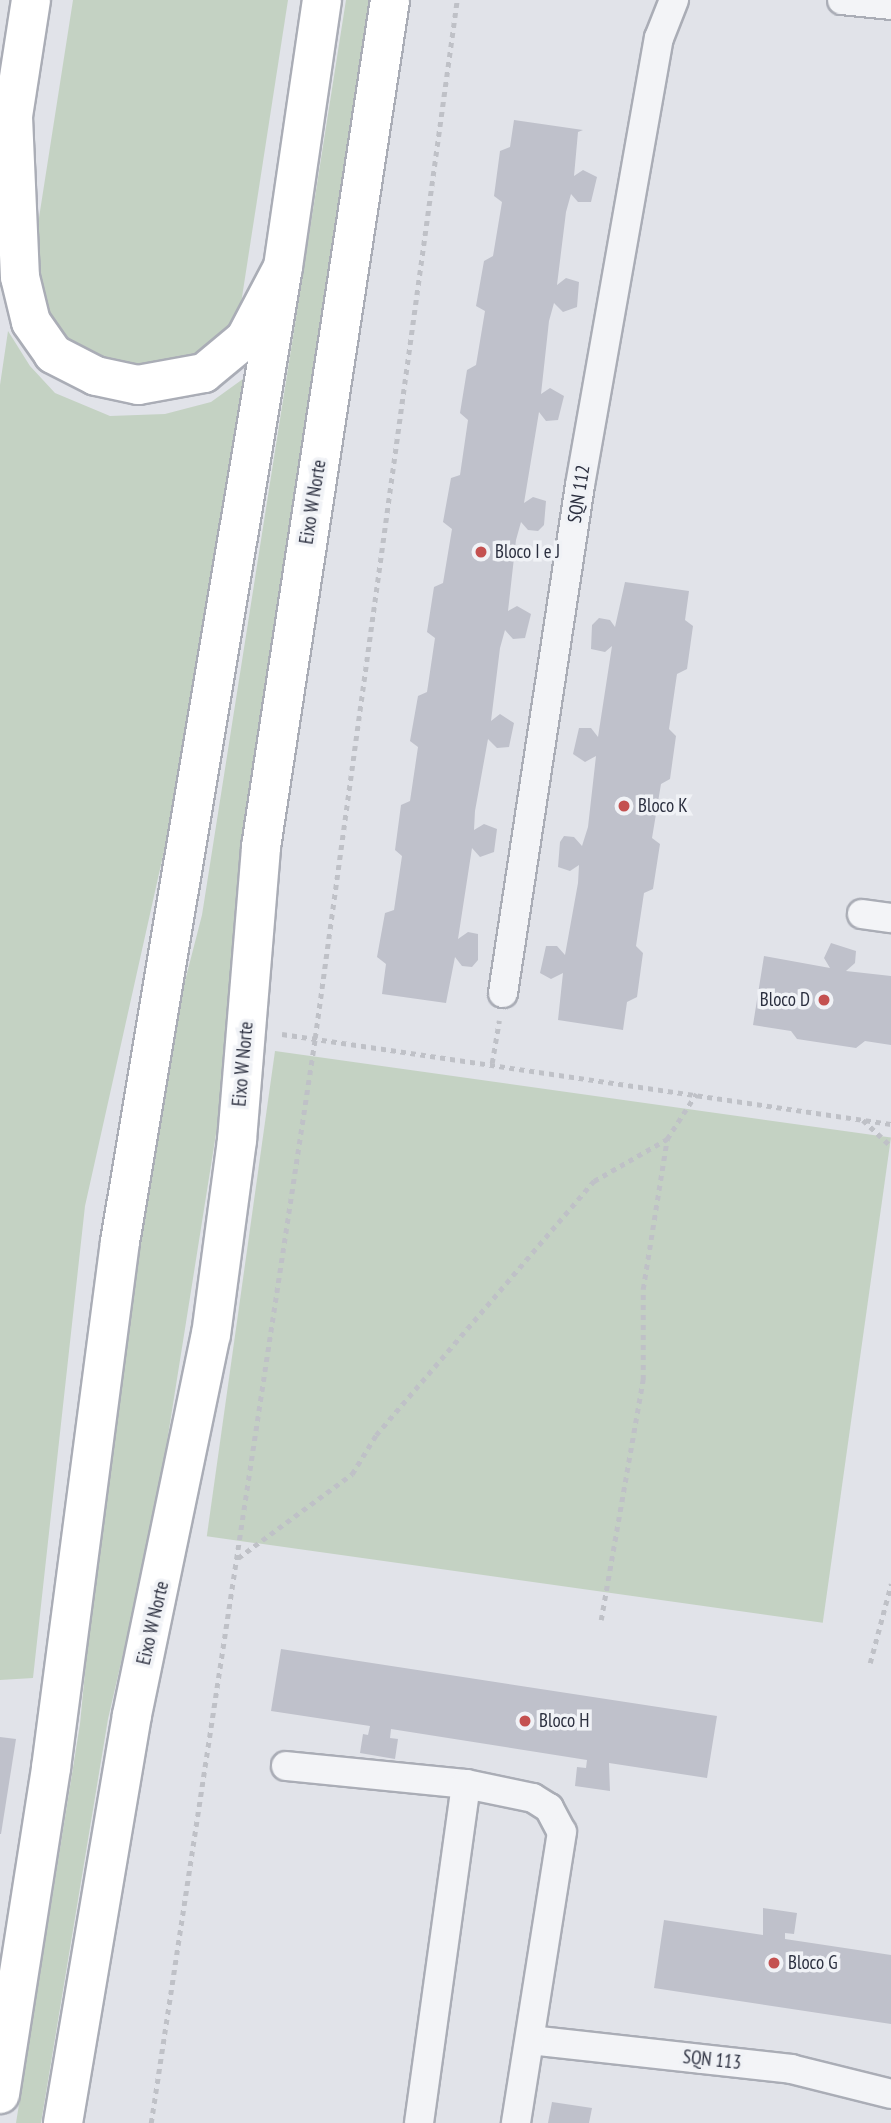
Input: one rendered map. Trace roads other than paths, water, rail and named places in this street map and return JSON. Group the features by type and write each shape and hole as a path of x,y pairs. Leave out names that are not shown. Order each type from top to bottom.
{"main road":[{"path":"0,199 31,0"},
{"path":"0,2094 51,1768 120,1242 284,267 322,0"},
{"name":"Eixo W Norte","path":"63,2123 132,1715 211,1335 237,1140 261,847 390,0"},
{"path":"13,117 20,276 31,322 53,354 96,376 138,385 204,373 245,339 284,267"}],"street":[{"name":"SQN 112","path":"503,993 580,485 659,38 674,0"},
{"path":"842,0 891,5"},
{"path":"862,915 891,918"},
{"path":"286,1766 466,1784 533,1798 549,1808 562,1832 516,2123"},
{"path":"419,2123 466,1784"},
{"name":"SQN 113","path":"530,2040 791,2069 891,2094"}],"place":[{"name":"Bloco I e J","path":"481,552"},
{"name":"Bloco K","path":"624,806"},
{"name":"Bloco D","path":"824,1000"},
{"name":"Bloco H","path":"525,1721"},
{"name":"Bloco G","path":"774,1963"}]}
